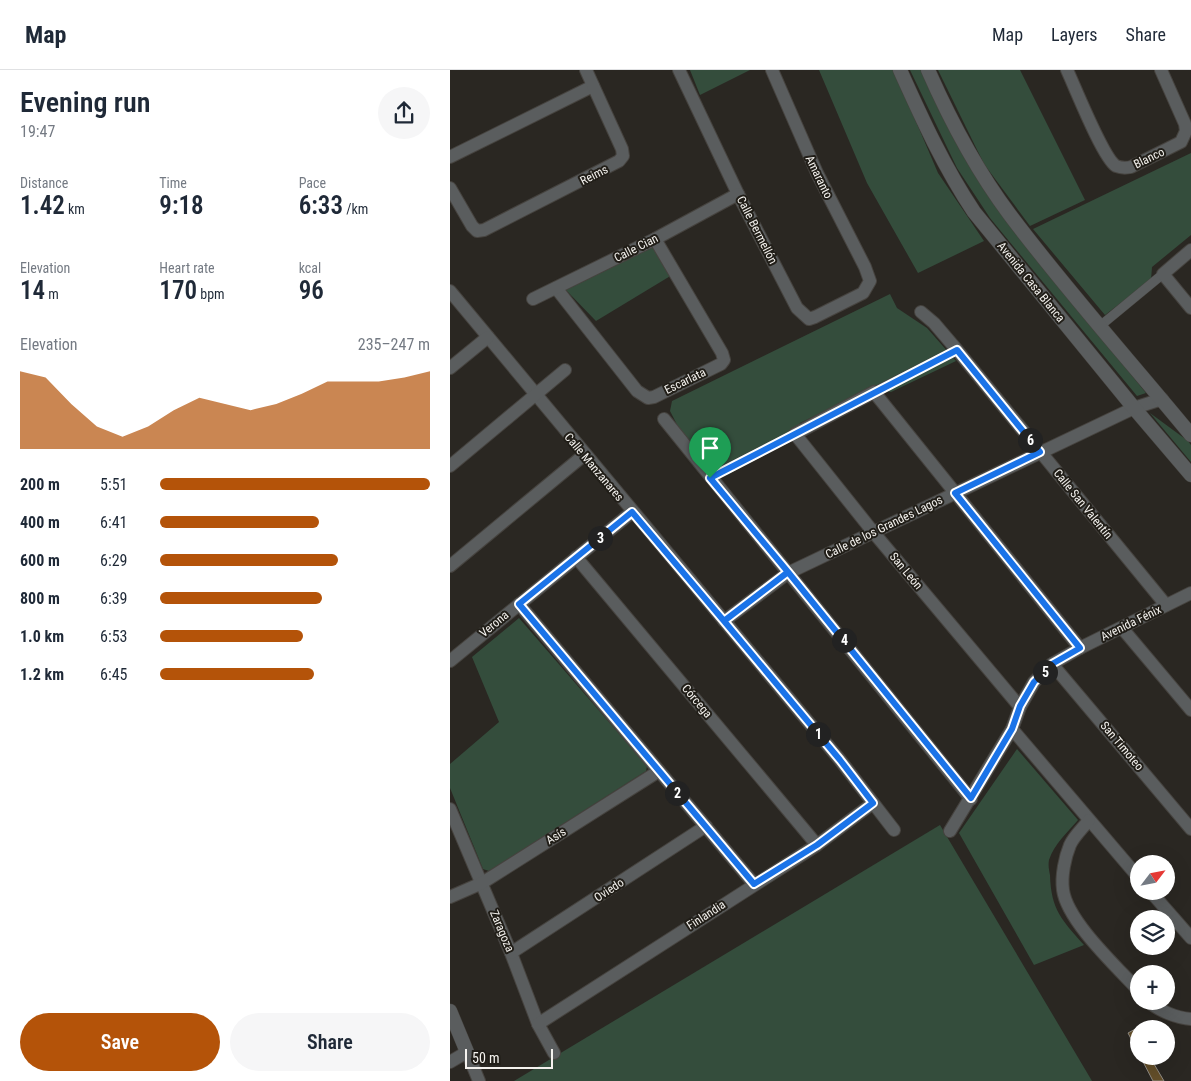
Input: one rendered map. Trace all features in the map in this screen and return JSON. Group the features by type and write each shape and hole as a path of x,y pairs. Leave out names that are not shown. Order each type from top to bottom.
{"street":[{"name":"Reims","path":"450,188 465,216 477,231 489,228 619,161 623,156 622,149 586,70"},
{"name":"Calle Bermellón","path":"679,70 738,194 797,308 808,319 815,317 863,293 870,282"},
{"name":"Amaranto","path":"772,70 817,173 865,267 870,282"},
{"name":"Avenida Casa Blanca","path":"900,70 937,151 974,212 1191,475"},
{"name":"Avenida Casa Blanca","path":"928,70 939,96 979,169 1010,215 1191,435"},
{"name":"Blanco","path":"1066,70 1104,150 1116,165 1124,168 1132,168 1181,142 1186,131 1161,70"},
{"path":"450,157 594,86"},
{"name":"Calle Cian","path":"533,299 655,239 738,194"},
{"name":"Escarlata","path":"556,288 637,391 648,398 654,397 720,364 724,360 722,353 655,239"},
{"path":"1100,326 1191,250"},
{"path":"1163,274 1191,308"},
{"name":"Calle Manzanares","path":"450,291 840,760 894,830"},
{"name":"Calle San Valentín","path":"922,312 957,350 1166,605"},
{"path":"450,368 488,337"},
{"path":"710,478 957,350"},
{"path":"450,466 565,370"},
{"path":"874,392 1080,648"},
{"name":"Calle de los Grandes Lagos","path":"724,621 788,572 874,533 1134,408 1162,399"},
{"path":"664,419 971,798"},
{"name":"San León","path":"796,434 874,533 1020,706"},
{"path":"450,566 584,454"},
{"name":"Verona","path":"450,661 632,512"},
{"name":"Córcega","path":"576,557 817,845"},
{"name":"Avenida Fénix","path":"950,832 1012,729 1020,706 1034,682 1052,664 1080,648 1191,594"},
{"path":"519,604 754,884"},
{"path":"1122,628 1191,710"},
{"name":"San Timoteo","path":"1052,664 1191,829"},
{"path":"1012,729 1130,868"},
{"name":"Asís","path":"450,897 482,883 660,771"},
{"name":"Finlandia","path":"538,1024 817,845 873,803"},
{"name":"Zaragoza","path":"450,809 512,953 538,1024 554,1053"},
{"path":"1089,820 1071,843 1066,861 1063,891 1078,922 1130,981"},
{"name":"Oviedo","path":"512,953 706,826"},
{"path":"1158,900 1191,938"},
{"path":"1163,1010 1191,1019"},
{"path":"450,1011 480,1081"},
{"path":"452,1061 467,1052"}],"green space":[{"path":"690,70 750,70 700,95"},
{"path":"819,70 894,70 938,173 984,241 918,273 867,183"},
{"path":"910,70 922,70 1017,233 1146,393 1137,396 990,218 957,168"},
{"path":"938,70 1020,70 1085,200 1030,226 984,164"},
{"path":"1191,153 1191,235 1152,267 1151,280 1105,315 1033,229"},
{"path":"654,244 672,275 596,321 564,288"},
{"path":"890,294 897,308 927,328 956,361 891,392 872,388 800,423 794,439 727,475 708,468 686,442 670,411 672,401"},
{"path":"1150,413 1188,441 1191,445 1191,462"},
{"path":"519,618 647,766 646,771 489,871 483,869 450,788 450,764 499,722 472,657"},
{"path":"1017,749 1078,820 1054,849 1049,860 1049,866 1055,906 1064,921 1084,945 1034,965 959,833"},
{"path":"940,825 1092,1081 514,1081"}],"building":[{"path":"1145,1065 1155,1065 1164,1081 1153,1081"}],"route":[{"path":"710,478 788,572 724,621 840,760 873,803 817,845 754,884 519,604 632,512 724,621 756,597 788,572 971,798 1012,729 1020,706 1034,682 1052,664 1080,648 955,493 1040,452 957,350 710,478"}]}
